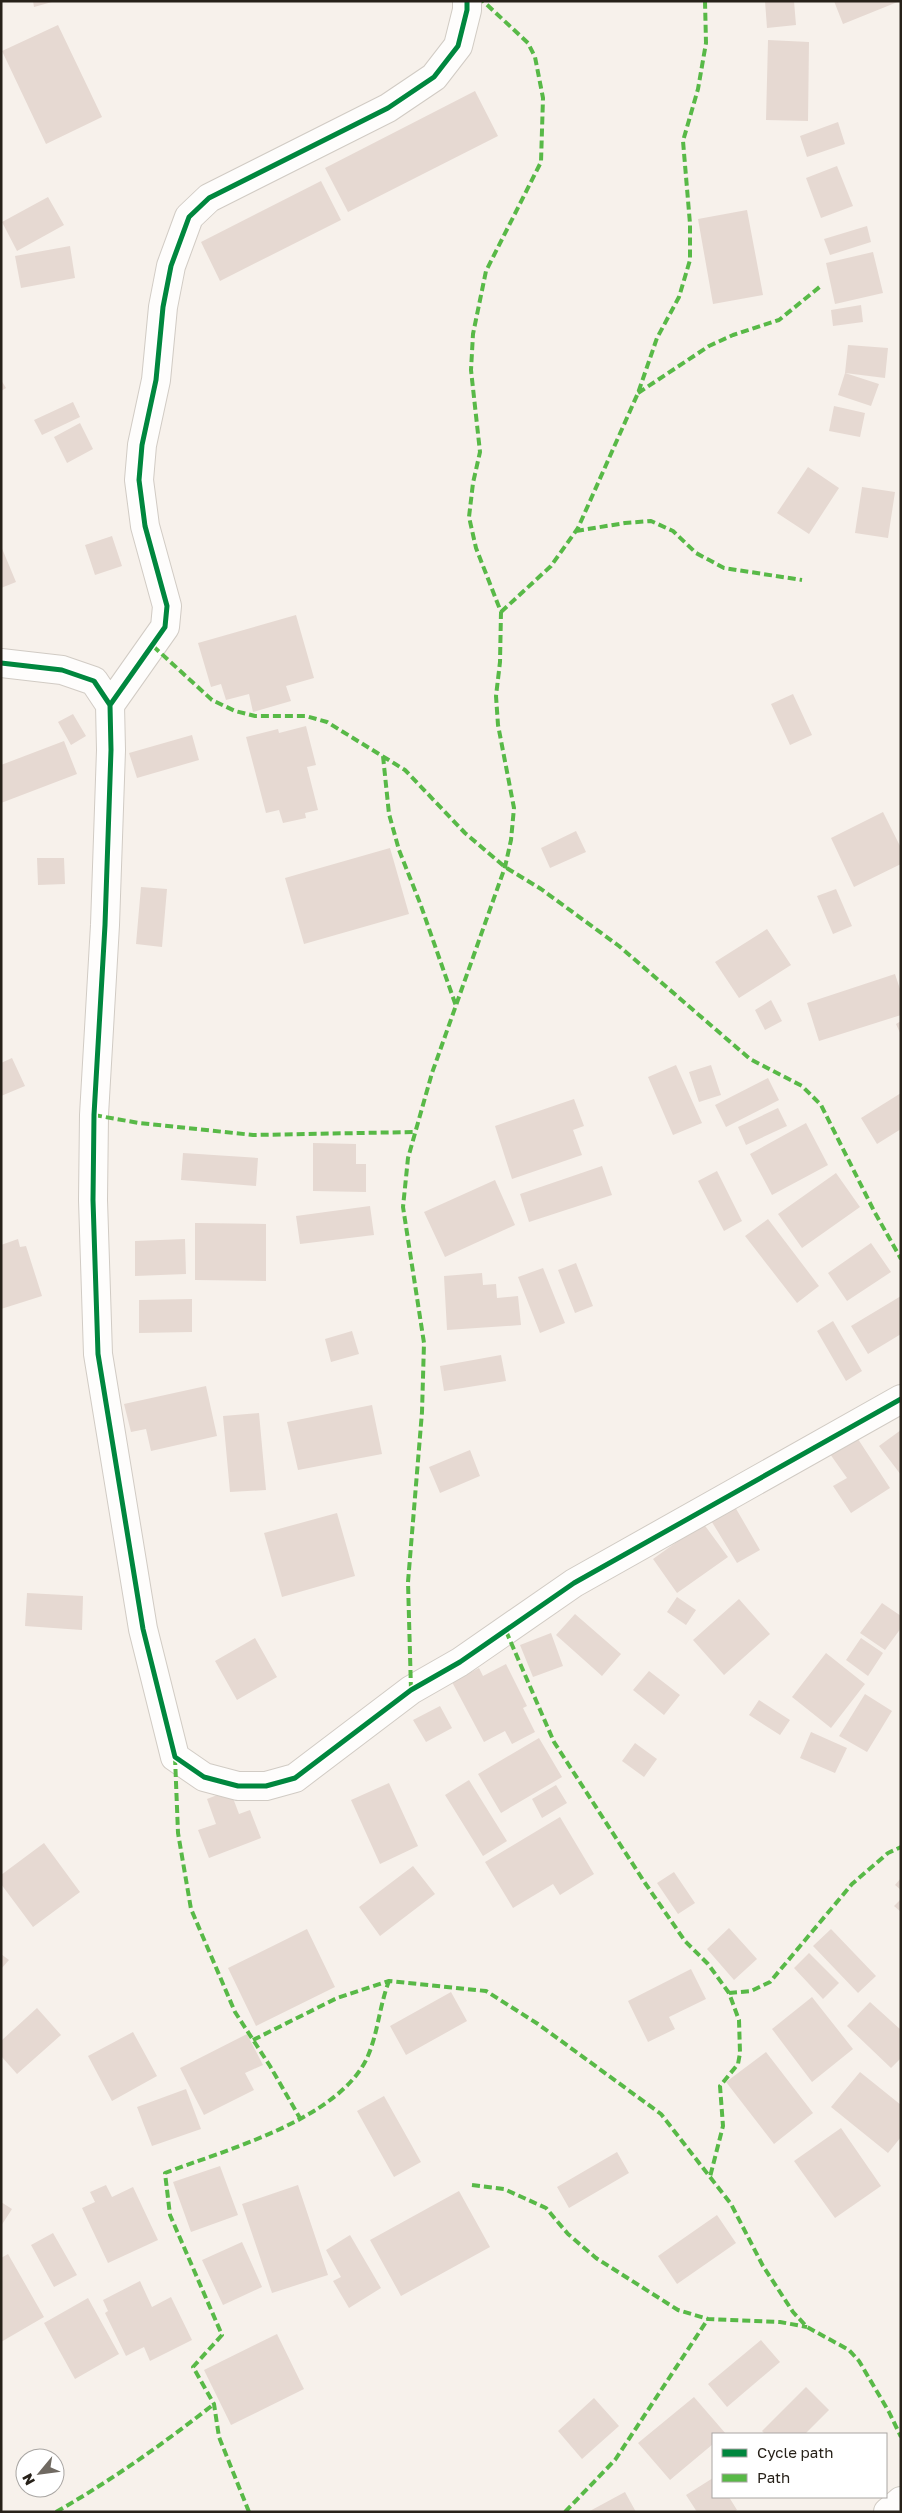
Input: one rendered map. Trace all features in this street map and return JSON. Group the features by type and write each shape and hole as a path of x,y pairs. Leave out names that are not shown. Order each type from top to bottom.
{"street":[{"path":"110,705 165,627 167,606 145,526 139,480 142,445 156,380 163,307 172,266 189,217 209,198 388,108 434,77 458,46 467,10 467,1"},
{"path":"1,663 62,670 94,681 110,705 111,750 105,925 94,1115 92,1200 98,1354 143,1629 175,1757 204,1777 238,1786 266,1786 295,1778 411,1690 460,1662 574,1583 901,1399"},
{"path":"888,2512 901,2502"}],"building":[{"path":"33,1 52,1 52,2 34,7"},
{"path":"765,1 794,1 796,25 767,28"},
{"path":"834,1 900,1 843,24"},
{"path":"58,25 102,117 46,144 2,51"},
{"path":"768,40 809,42 808,121 766,120"},
{"path":"475,91 498,136 348,212 325,168"},
{"path":"838,122 845,144 807,157 800,136"},
{"path":"837,166 853,206 821,218 806,178"},
{"path":"321,181 341,220 220,281 201,242"},
{"path":"48,197 64,225 17,251 2,222"},
{"path":"747,210 763,295 713,304 698,219"},
{"path":"867,226 871,242 830,255 824,239"},
{"path":"70,246 75,278 21,288 15,256"},
{"path":"873,252 883,293 835,304 826,263"},
{"path":"861,305 863,322 833,326 831,310"},
{"path":"848,345 888,348 885,378 845,373"},
{"path":"845,373 879,384 871,406 838,395"},
{"path":"1,380 6,388 1,391"},
{"path":"73,402 80,417 42,435 34,420"},
{"path":"834,406 865,413 860,437 829,431"},
{"path":"80,423 93,449 67,463 54,437"},
{"path":"808,467 839,488 809,534 777,513"},
{"path":"862,487 895,492 888,538 855,533"},
{"path":"112,536 122,566 95,575 85,545"},
{"path":"1,546 16,582 1,588"},
{"path":"296,615 314,678 286,686 291,701 253,712 249,694 226,700 221,684 211,687 198,643"},
{"path":"793,694 812,735 790,745 771,704"},
{"path":"73,714 86,736 71,745 58,722"},
{"path":"306,726 316,765 307,767 318,810 305,813 306,818 283,823 279,810 266,813 246,737 278,729 279,733"},
{"path":"192,735 199,760 137,778 129,753"},
{"path":"64,741 77,774 1,803 1,765"},
{"path":"883,812 901,848 901,864 854,887 831,838"},
{"path":"576,831 586,852 550,868 541,848"},
{"path":"390,848 409,914 304,944 285,878"},
{"path":"37,858 64,858 65,884 38,885"},
{"path":"141,887 167,889 162,947 136,944"},
{"path":"836,889 852,926 833,934 817,896"},
{"path":"767,929 791,965 739,998 715,962"},
{"path":"895,974 901,992 901,1015 819,1041 807,1003"},
{"path":"771,1000 782,1021 765,1030 755,1010"},
{"path":"901,1021 901,1035 896,1024"},
{"path":"12,1058 25,1086 1,1096 1,1063"},
{"path":"676,1065 702,1123 673,1135 648,1077"},
{"path":"711,1065 721,1095 699,1102 689,1072"},
{"path":"768,1078 779,1100 726,1127 715,1105"},
{"path":"901,1093 901,1129 877,1144 861,1118"},
{"path":"574,1099 584,1126 573,1130 582,1155 512,1179 495,1126"},
{"path":"778,1108 787,1126 746,1145 738,1127"},
{"path":"806,1123 828,1165 772,1195 750,1154"},
{"path":"313,1143 356,1144 356,1164 366,1164 366,1192 313,1191"},
{"path":"183,1153 258,1158 256,1186 181,1180"},
{"path":"602,1166 612,1195 529,1222 520,1194"},
{"path":"717,1171 742,1221 724,1231 698,1181"},
{"path":"836,1173 860,1207 802,1248 778,1214"},
{"path":"495,1180 515,1225 445,1257 424,1212"},
{"path":"370,1206 374,1235 300,1244 296,1216"},
{"path":"768,1219 819,1286 797,1303 745,1236"},
{"path":"195,1223 266,1224 266,1281 195,1280"},
{"path":"18,1239 20,1247 26,1246 42,1296 1,1309 1,1245"},
{"path":"185,1239 186,1274 135,1276 135,1241"},
{"path":"871,1243 891,1272 847,1301 828,1273"},
{"path":"576,1263 593,1306 575,1313 558,1270"},
{"path":"543,1268 565,1323 540,1333 518,1277"},
{"path":"482,1273 483,1285 496,1284 497,1298 518,1296 521,1325 447,1330 444,1276"},
{"path":"901,1296 901,1334 868,1354 851,1326"},
{"path":"192,1299 192,1332 139,1333 139,1300"},
{"path":"833,1321 862,1371 846,1381 817,1331"},
{"path":"352,1331 359,1354 331,1362 325,1339"},
{"path":"501,1355 506,1381 444,1391 440,1366"},
{"path":"206,1386 217,1436 151,1451 146,1429 131,1432 124,1404"},
{"path":"372,1405 382,1454 298,1470 287,1422"},
{"path":"259,1413 266,1490 230,1492 223,1416"},
{"path":"901,1430 901,1475 879,1446"},
{"path":"856,1436 890,1488 851,1513 833,1486 847,1478 830,1454"},
{"path":"470,1450 480,1476 440,1493 429,1467"},
{"path":"731,1500 760,1550 737,1563 707,1514"},
{"path":"337,1513 355,1576 282,1597 264,1533"},
{"path":"703,1523 728,1557 677,1593 653,1559"},
{"path":"27,1593 83,1596 82,1630 25,1626"},
{"path":"677,1597 696,1610 686,1625 667,1612"},
{"path":"739,1599 770,1634 724,1675 693,1640"},
{"path":"882,1603 901,1616 901,1628 885,1650 860,1633"},
{"path":"575,1614 621,1654 602,1676 556,1635"},
{"path":"551,1633 563,1666 533,1677 520,1645"},
{"path":"255,1638 277,1677 237,1700 215,1661"},
{"path":"861,1638 883,1653 868,1676 846,1660"},
{"path":"826,1653 865,1684 831,1728 792,1697"},
{"path":"506,1664 527,1706 523,1708 535,1732 512,1744 505,1731 484,1742 452,1682 479,1668 483,1676"},
{"path":"649,1671 680,1695 664,1715 633,1690"},
{"path":"865,1694 892,1711 867,1752 839,1736"},
{"path":"759,1700 790,1720 780,1735 749,1715"},
{"path":"440,1706 452,1728 426,1742 413,1720"},
{"path":"811,1732 847,1748 835,1773 800,1758"},
{"path":"539,1738 562,1777 501,1813 478,1774"},
{"path":"635,1743 657,1759 644,1777 622,1761"},
{"path":"469,1780 507,1841 483,1856 445,1795"},
{"path":"389,1783 418,1846 380,1864 351,1800"},
{"path":"556,1785 567,1803 542,1818 532,1799"},
{"path":"230,1790 239,1814 250,1810 261,1838 209,1858 198,1830 216,1824 207,1799"},
{"path":"560,1817 594,1874 560,1895 553,1884 513,1908 485,1862"},
{"path":"44,1843 80,1892 33,1927 1,1884 1,1875"},
{"path":"413,1866 435,1894 380,1936 359,1907"},
{"path":"674,1872 695,1903 678,1914 657,1883"},
{"path":"901,1878 901,1890 895,1885"},
{"path":"901,1899 901,1912 894,1906"},
{"path":"729,1928 757,1959 734,1980 707,1949"},
{"path":"307,1929 335,1987 256,2026 228,1968"},
{"path":"831,1929 876,1976 858,1993 813,1946"},
{"path":"809,1953 839,1983 823,1999 794,1968"},
{"path":"1,1954 9,1960 1,1969"},
{"path":"691,1969 706,1999 669,2017 675,2029 648,2042 628,2001"},
{"path":"451,1992 467,2021 406,2055 390,2026"},
{"path":"812,1997 853,2049 812,2082 772,2029"},
{"path":"870,2002 901,2030 901,2058 891,2068 847,2026"},
{"path":"37,2008 61,2035 17,2074 1,2056 1,2041"},
{"path":"133,2032 157,2076 112,2101 88,2056"},
{"path":"247,2034 263,2065 245,2073 254,2090 204,2115 180,2068"},
{"path":"766,2052 813,2113 774,2144 726,2082"},
{"path":"860,2072 901,2105 901,2137 888,2153 831,2107"},
{"path":"186,2089 201,2129 152,2146 137,2107"},
{"path":"384,2096 421,2162 394,2177 357,2111"},
{"path":"841,2128 881,2186 835,2218 794,2161"},
{"path":"617,2152 629,2173 569,2208 557,2187"},
{"path":"220,2166 238,2215 191,2232 173,2182"},
{"path":"106,2185 112,2197 133,2187 158,2240 108,2263 82,2208 95,2202 90,2192"},
{"path":"298,2185 328,2275 272,2293 242,2204"},
{"path":"459,2191 490,2247 401,2296 370,2240"},
{"path":"1,2202 12,2209 1,2226"},
{"path":"717,2215 736,2243 677,2284 658,2256"},
{"path":"53,2233 77,2275 54,2287 31,2245"},
{"path":"350,2235 381,2288 349,2308 333,2281 341,2277 326,2250"},
{"path":"242,2242 262,2287 223,2305 202,2260"},
{"path":"8,2254 44,2317 1,2342 1,2258"},
{"path":"140,2281 152,2307 171,2297 192,2340 150,2361 144,2347 126,2356 105,2313 108,2311 103,2300"},
{"path":"88,2298 119,2354 75,2379 44,2323"},
{"path":"277,2334 304,2389 231,2425 204,2370"},
{"path":"761,2340 780,2362 727,2407 708,2384"},
{"path":"806,2387 829,2410 806,2433 764,2433 762,2431"},
{"path":"694,2397 725,2433 712,2433 712,2445 670,2480 638,2443"},
{"path":"594,2398 619,2426 582,2459 558,2431"},
{"path":"712,2479 712,2498 730,2498 737,2510 734,2512 697,2512 686,2495"},
{"path":"625,2492 636,2512 588,2512"}],"marked path":[{"path":"411,1690 408,1582 422,1412 424,1343 403,1207 408,1158 432,1073 505,867 511,840 514,808 498,725 496,696 500,662 501,612 476,548 469,517 473,483 480,452 471,370 473,334 486,271 541,162 543,98 535,57 528,43 483,1"},
{"path":"501,612 551,566 578,528 638,393 657,338 679,297 690,260 690,224 683,141 698,89 706,43 705,1"},
{"path":"638,393 709,346 733,335 779,320 822,285"},
{"path":"576,531 651,521 673,531 696,553 724,568 802,580"},
{"path":"153,646 212,700 235,711 255,716 306,716 327,722 405,770 465,833 505,867 541,889 619,946 750,1059 802,1086 821,1105 874,1211 901,1259"},
{"path":"383,756 389,814 399,850 420,903 456,1006"},
{"path":"94,1115 139,1123 253,1135 413,1132"},
{"path":"506,1631 554,1742 645,1883 685,1941 708,1964 729,1993 739,2020 740,2053 738,2064 720,2086 723,2126 710,2177"},
{"path":"175,1757 178,1833 191,1909 235,2012 270,2066 301,2120"},
{"path":"729,1993 751,1991 770,1982 852,1884 888,1853 901,1847"},
{"path":"253,2040 337,1998 389,1981 486,1991 538,2024 661,2114 731,2204 763,2266 793,2312 807,2327 849,2350 859,2361 889,2412 901,2437"},
{"path":"249,2512 219,2437 214,2404 193,2367 222,2335 170,2215 165,2173 278,2130 306,2116 332,2099 352,2080 367,2058 374,2040 389,1981"},
{"path":"472,2185 504,2189 546,2208 568,2234 596,2258 678,2310 708,2319 780,2322 807,2327"},
{"path":"565,2512 615,2460 708,2319"},
{"path":"56,2512 137,2461 214,2404"}],"cycle path":[{"path":"110,705 165,627 167,606 145,526 139,480 142,445 156,380 163,307 171,266 189,217 209,198 388,108 434,77 458,46 467,10 467,1"},
{"path":"1,663 62,670 94,681 110,705 111,750 105,925 94,1115 93,1200 98,1354 143,1629 175,1757 204,1777 238,1786 266,1786 295,1778 411,1690 460,1662 574,1583 901,1399"}]}
